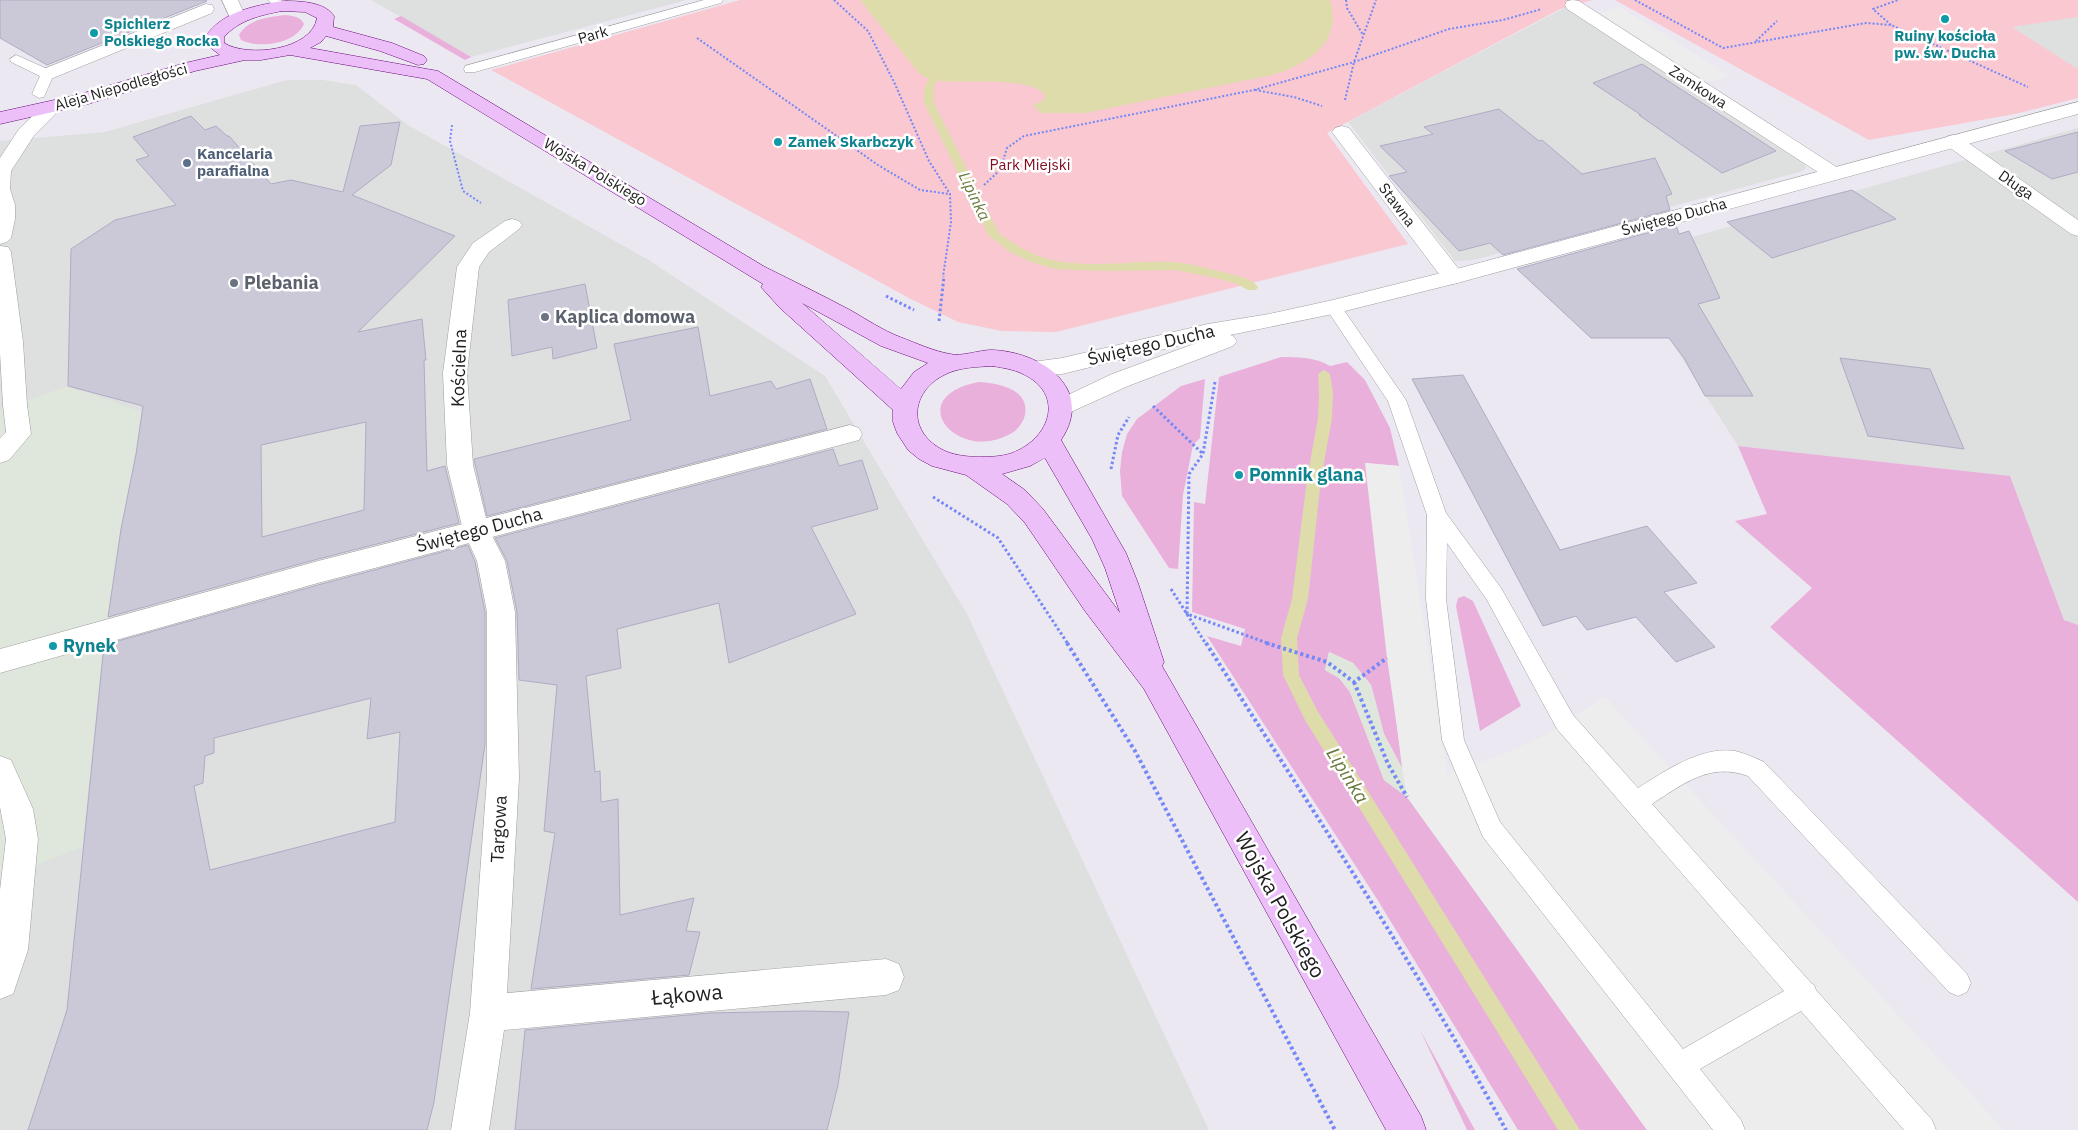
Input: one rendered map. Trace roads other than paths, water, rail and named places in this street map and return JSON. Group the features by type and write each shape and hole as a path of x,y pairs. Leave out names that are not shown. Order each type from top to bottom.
{"main road":[{"path":"283,3 319,11 326,16 327,23 324,30 305,44 290,50 265,55 241,56 223,52 216,45 215,39 221,29 238,18 283,3"},
{"name":"Wojska Polskiego","path":"324,30 410,55 424,64 432,75"},
{"name":"Aleja Niepodległości","path":"197,46 215,39"},
{"name":"Wojska Polskiego","path":"290,50 432,75 646,202 757,272 889,341 950,363"},
{"name":"Aleja Niepodległości","path":"0,118 46,101 91,81 170,55"},
{"name":"Aleja Niepodległości","path":"0,101 46,101 241,56"},
{"name":"Wojska Polskiego","path":"757,272 800,315 880,383 904,407"},
{"path":"993,358 1014,362 1033,369 1053,386 1062,408 1057,431 1035,453 1016,461 995,466 973,467 949,462 928,453 913,440 905,424 904,407 910,393 920,381 934,371 950,363 971,359 993,358"},
{"name":"Wojska Polskiego","path":"1049,441 1079,497 1105,539 1121,576 1155,680"},
{"name":"Wojska Polskiego","path":"973,467 1016,497 1034,516 1095,603 1155,680 1407,1130"}],"street":[{"path":"230,0 238,18"},
{"name":"Zamkowa","path":"1567,3 1834,174"},
{"path":"47,74 206,8"},
{"path":"0,238 5,219 5,205 0,189 1,170 46,101"},
{"name":"Świętego Ducha","path":"1033,369 1093,359 1208,331 1269,321 1333,307 1452,277 2072,110"},
{"name":"Stawna","path":"1342,123 1452,277"},
{"name":"Długa","path":"1953,141 2078,230"},
{"name":"Kościelna","path":"476,530 460,465 455,374 462,310 468,267 481,248 512,225"},
{"path":"0,252 11,342 19,434 0,454"},
{"name":"Świętego Ducha","path":"1062,408 1120,380 1219,344 1269,321"},
{"name":"Świętego Ducha","path":"0,661 108,629 476,530 850,434"},
{"name":"Targowa","path":"470,1130 488,1013 502,778 501,612 491,561 476,530"},
{"path":"0,770 17,809 22,838 11,950 0,981"},
{"name":"Łąkowa","path":"488,1013 886,978"}],"lane":[{"name":"Park","path":"470,69 717,0"},
{"path":"16,59 47,74 46,101"},
{"path":"1333,307 1397,400 1438,514 1494,594 1565,722 1634,803 1805,994 1922,1130"},
{"path":"1438,514 1436,599 1453,740 1491,828 1731,1130"},
{"path":"1634,803 1679,777 1714,761 1733,761 1756,769 1958,983"},
{"path":"1681,1065 1805,994"}],"waterway":[{"name":"Lipinka","path":"943,63 929,86 929,103 994,235 1014,250 1056,265 1101,268 1182,267 1216,274 1244,282 1252,287"},
{"name":"Lipinka","path":"1324,374 1326,392 1325,418 1314,479 1300,599 1289,638 1291,675 1311,715 1570,1130"}],"place":[{"name":"Ruiny kościoła pw. św. Ducha","path":"1945,19"},
{"name":"Spichlerz Polskiego Rocka","path":"94,33"},
{"name":"Zamek Skarbczyk","path":"778,142"},
{"name":"Kancelaria parafialna","path":"187,163"},
{"name":"Plebania","path":"234,283"},
{"name":"Kaplica domowa","path":"545,317"},
{"name":"Pomnik glana","path":"1239,475"},
{"name":"Rynek","path":"53,646"}],"park label":[{"name":"Park Miejski","path":"1030,165"}]}
